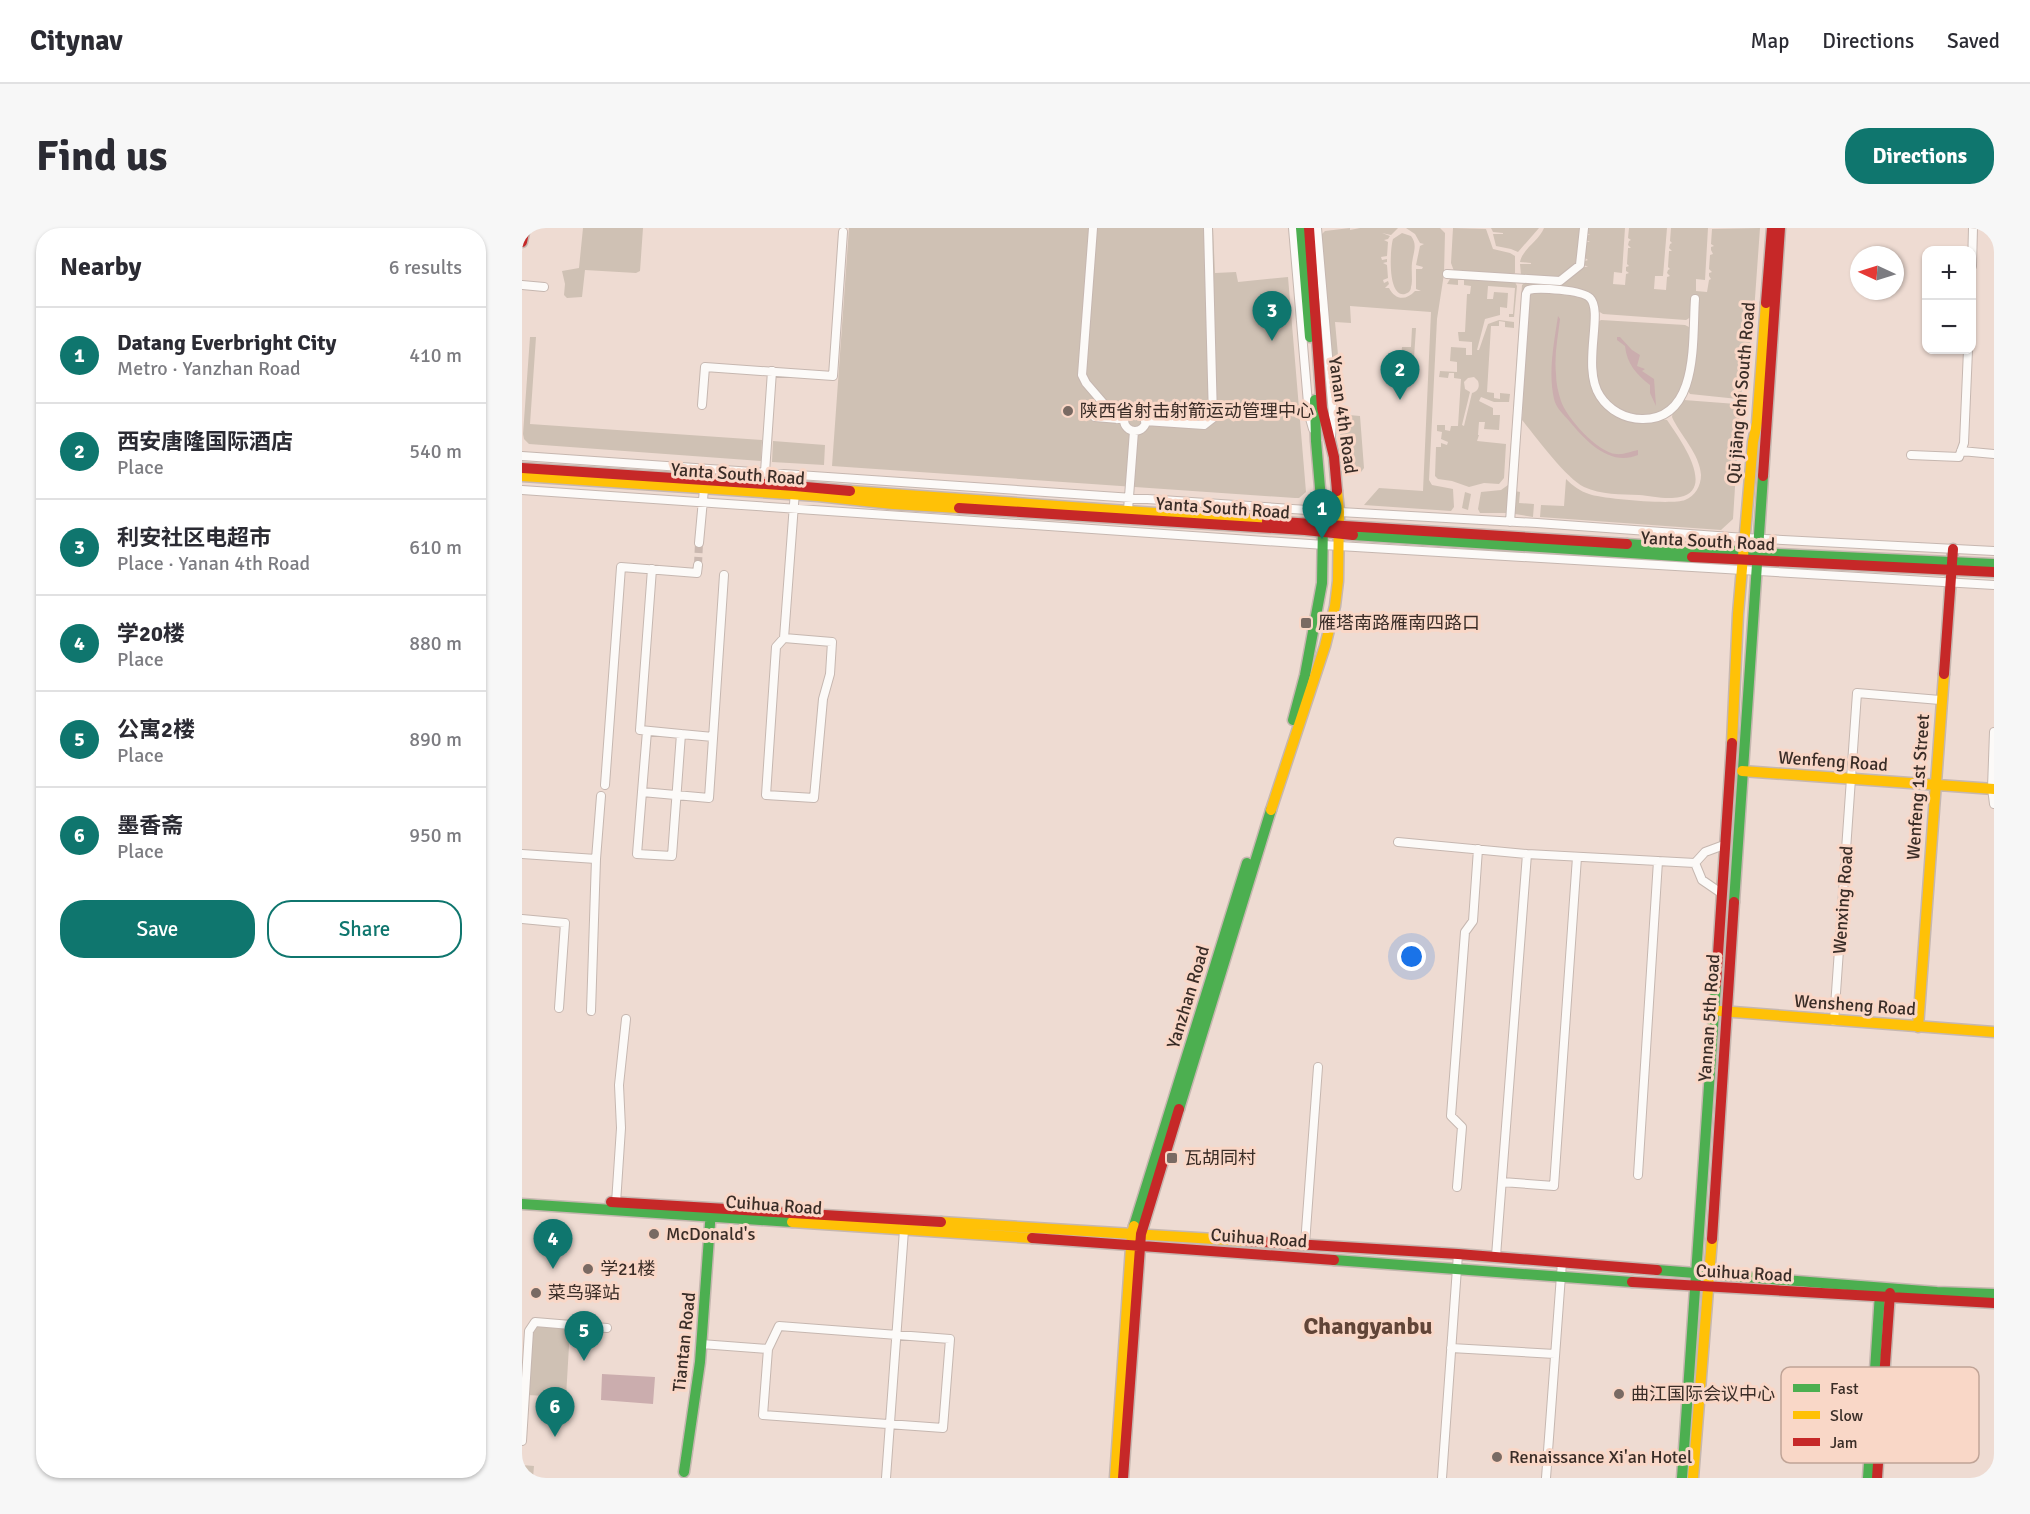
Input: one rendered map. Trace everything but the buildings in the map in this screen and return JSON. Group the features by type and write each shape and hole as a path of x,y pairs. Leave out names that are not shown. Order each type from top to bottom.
{"main road":[{"path":"522,242 525,228"},
{"name":"Yanan 4th Road","path":"1301,228 1323,527"},
{"name":"Yanan 4th Road","path":"1309,228 1322,408 1331,440 1339,530"},
{"name":"Qū jiāng chí South Road","path":"1743,560 1753,442 1757,423 1772,228"},
{"name":"Yannan 5th Road","path":"1694,1478 1710,1273 1780,228"},
{"name":"Yanta South Road","path":"522,468 795,490 1128,510 1537,547 1758,561 1951,566 1994,564"},
{"name":"Yanta South Road","path":"522,476 704,489 795,490 893,504 1323,527"},
{"name":"Yanzhan Road","path":"1114,1478 1137,1233 1298,704 1320,601 1323,527"},
{"name":"Yanzhan Road","path":"1137,1233 1325,646 1335,606 1339,530"},
{"name":"Wenfeng 1st Street","path":"1918,1027 1940,700 1953,549"},
{"name":"Yannan 5th Road","path":"1682,1478 1743,560"},
{"name":"Yanta South Road","path":"1951,566 1994,572"},
{"name":"Wenfeng Road","path":"1742,771 1993,788"},
{"name":"Wensheng Road","path":"1714,1010 1994,1032"},
{"name":"Cuihua Road","path":"522,1197 616,1203 904,1230 1457,1268 1695,1287 1994,1294"},
{"name":"Cuihua Road","path":"522,1204 1137,1233 1496,1256 1710,1273 1994,1303"},
{"name":"Tiantan Road","path":"684,1475 701,1344 711,1213"},
{"name":"Yanzhan Road","path":"1123,1478 1136,1246"},
{"path":"1878,1367 1885,1292"},
{"path":"1882,1367 1885,1292"},
{"path":"1868,1478 1869,1463"},
{"path":"1877,1478 1878,1463"}],"street":[{"path":"1093,228 1083,375 1086,383 1120,419 1126,427 1134,431 1142,428 1145,421 1143,413 1135,409 1120,419 1095,417"},
{"path":"1145,421 1204,425 1212,420 1214,413 1208,228"},
{"path":"1293,228 1309,415 1316,441"},
{"path":"1317,228 1333,414 1331,440"},
{"path":"1447,274 1560,281 1580,265 1584,228"},
{"path":"1972,246 1973,228"},
{"path":"702,405 705,367 833,376 843,232"},
{"path":"522,285 544,287"},
{"path":"1510,522 1528,290 1572,291 1592,299 1596,312 1591,364 1594,385 1611,408 1627,417 1640,419 1654,418 1669,411 1686,389 1690,371 1695,299"},
{"path":"1911,455 1959,457 1964,443 1968,354"},
{"path":"765,472 772,371"},
{"path":"1214,413 1293,411 1309,415"},
{"path":"1128,510 1134,431"},
{"path":"1961,452 1994,454"},
{"path":"522,456 1322,511 1760,539 1994,551"},
{"path":"699,543 704,489"},
{"path":"522,490 1339,546 1537,547 1743,560"},
{"path":"784,638 832,642 830,674 823,699 814,798 766,795 776,647 784,638 795,490"},
{"path":"1537,547 1538,524"},
{"path":"1758,561 1950,583 1994,585"},
{"path":"605,785 621,567 697,573 698,565"},
{"path":"652,569 640,730 713,737"},
{"path":"642,792 709,798 724,575"},
{"name":"Wenxing Road","path":"1834,1021 1857,693 1940,700"},
{"path":"647,731 637,854 672,856 681,734"},
{"path":"1994,732 1994,804"},
{"path":"591,1011 596,859 601,796"},
{"path":"1398,842 1527,854 1695,863"},
{"path":"1695,863 1705,852 1724,845"},
{"path":"1457,1187 1462,1127 1451,1116 1464,932 1473,921 1478,849"},
{"path":"522,854 596,859"},
{"path":"1496,1256 1527,854"},
{"path":"1502,1182 1554,1186 1577,857"},
{"path":"1638,1175 1658,861"},
{"path":"1695,863 1702,880 1721,892"},
{"path":"522,919 565,923 559,1008"},
{"path":"616,1203 621,1128 619,1085 626,1019"},
{"path":"1305,1244 1318,1067"},
{"path":"886,1478 904,1230"},
{"path":"1442,1478 1458,1254"},
{"path":"1546,1478 1562,1262"},
{"path":"522,1441 525,1331 535,1322 607,1328"},
{"path":"779,1326 950,1339 943,1428 763,1415 768,1349 779,1326"},
{"path":"701,1344 768,1349"},
{"path":"1451,1348 1555,1354"}],"shaded area":[{"path":"583,228 643,228 640,271 636,273 585,270 582,297 567,298 564,295 565,284 562,271 579,268"},
{"name":"陕西省射击射箭运动管理中心","path":"849,228 1213,228 1215,273 1236,272 1238,282 1288,277 1306,492 1299,498 1295,498 832,466"},
{"path":"1350,228 1350,230 1398,228 1391,235 1382,233 1390,236 1384,240 1388,242 1387,256 1381,257 1382,260 1387,259 1387,262 1383,263 1387,265 1388,278 1383,280 1384,283 1388,281 1389,284 1385,288 1389,288 1394,295 1401,298 1415,291 1421,291 1416,289 1416,269 1423,267 1416,265 1420,246 1424,244 1420,243 1415,234 1406,228 1440,228 1445,233 1444,274 1437,319 1429,480 1432,485 1453,489 1454,507 1451,511 1364,505 1379,488 1423,491 1431,312 1350,306 1351,323 1335,322 1340,377 1334,377 1321,235 1325,231"},
{"path":"1453,228 1486,229 1493,249 1515,256 1515,273 1513,275 1454,271 1451,263"},
{"path":"1491,228 1539,228 1518,252 1496,246 1493,234 1503,233 1493,232"},
{"path":"1544,228 1581,228 1578,264 1559,279 1521,275 1520,264 1531,264 1520,262 1522,257"},
{"path":"1587,228 1625,228 1622,273 1614,272 1613,284 1625,285 1626,274 1629,273 1626,271 1626,267 1629,266 1627,264 1628,248 1631,248 1628,245 1631,240 1628,238 1629,228 1667,228 1663,276 1655,276 1654,289 1666,290 1667,277 1670,276 1667,273 1670,269 1668,267 1669,251 1672,251 1669,248 1672,243 1670,241 1671,228 1708,228 1705,280 1696,279 1696,291 1707,292 1711,279 1709,273 1712,272 1709,269 1710,255 1713,254 1711,247 1714,246 1711,244 1712,229 1760,228 1753,326 1741,396 1738,399 1690,394 1688,391 1691,317 1686,320 1603,314 1598,311 1593,298 1529,287 1507,513 1480,513 1478,509 1481,492 1501,490 1508,485 1522,285 1526,282 1559,285 1583,267 1588,267 1584,265 1588,260 1585,258 1586,242 1590,242 1586,240 1586,235 1590,235 1587,233"},
{"path":"1402,233 1411,236 1415,246 1411,288 1405,294 1399,293 1395,288 1391,272 1393,239"},
{"path":"1453,277 1515,282 1517,286 1514,317 1509,317 1509,314 1513,314 1515,288 1488,286 1487,299 1493,299 1494,292 1508,293 1507,308 1500,307 1500,315 1485,319 1477,350 1479,350 1488,324 1499,320 1514,322 1514,328 1505,327 1505,322 1499,321 1499,326 1491,326 1487,392 1494,393 1494,398 1500,399 1500,393 1510,394 1509,402 1494,402 1481,397 1479,401 1493,408 1493,415 1500,415 1499,430 1484,429 1485,422 1479,422 1477,441 1506,444 1504,478 1499,484 1484,483 1469,487 1438,479 1435,476 1436,447 1441,447 1441,443 1447,445 1448,442 1441,439 1442,432 1437,431 1437,425 1445,425 1445,430 1450,431 1451,426 1458,426 1461,379 1454,378 1454,373 1449,373 1448,378 1439,377 1440,371 1457,372 1457,362 1450,361 1451,347 1466,348 1466,355 1472,355 1472,342 1459,341 1458,332 1465,332 1467,294 1470,294 1471,286 1464,285 1464,280 1458,280 1458,285 1447,284","holes":["1474,377 1479,387 1472,393 1464,426 1462,425 1470,392 1465,389 1464,382"]},
{"path":"1532,291 1575,294 1584,297 1592,307 1589,358 1591,383 1611,412 1667,420 1692,462 1695,484 1691,492 1680,497 1664,498 1591,490 1576,482 1560,466 1522,420 1529,294"},
{"path":"1558,316 1560,319 1556,377 1564,408 1576,425 1601,448 1616,454 1638,450 1638,455 1618,458 1608,455 1583,437 1556,405 1552,389 1552,368"},
{"path":"1601,320 1689,327 1691,346 1688,368 1677,399 1671,406 1649,417 1638,416 1616,407 1607,399 1595,378 1594,366 1598,322"},
{"path":"1412,328 1416,328 1414,358 1401,357 1402,347 1411,347"},
{"path":"530,337 536,337 530,424 762,440 761,461 529,444 523,434"},
{"path":"1617,337 1620,337 1640,355 1637,366 1645,369 1642,371 1654,379 1656,406 1650,393 1650,385 1633,368 1625,346 1617,340"},
{"path":"1684,400 1736,404 1740,408 1733,519 1721,530 1540,517 1541,505 1564,506 1566,479 1586,493 1608,498 1667,502 1685,500 1692,496 1700,483 1700,467 1672,417 1673,412"},
{"path":"1338,414 1360,416 1364,468 1361,472 1344,474"},
{"path":"773,441 825,445 824,465 772,462"},
{"path":"1515,491 1520,492 1519,503 1534,504 1533,517 1515,514"},
{"path":"1465,492 1471,494 1468,510 1462,508"},
{"path":"536,1326 570,1329 566,1397 527,1395 531,1332"},
{"path":"602,1374 655,1377 653,1404 601,1400"},
{"path":"522,1465 534,1466 533,1478 522,1478"}],"tunnel":[{"path":"698,565 699,543"}],"traffic: fast":[{"path":"1301,228 1310,337"},
{"path":"1293,720 1305,675 1322,583 1323,523 1315,400"},
{"path":"1734,902 1763,476"},
{"path":"1353,535 1692,557"},
{"path":"1627,544 1759,553 1994,564"},
{"path":"1179,1109 1271,810"},
{"path":"1134,1226 1247,863"},
{"path":"1682,1478 1716,984"},
{"path":"522,1204 792,1222"},
{"path":"684,1472 700,1362 711,1210"},
{"path":"1334,1260 1632,1282"},
{"path":"1657,1270 1937,1292 1994,1294"},
{"path":"1875,1367 1880,1293"},
{"path":"1868,1478 1869,1463"}],"traffic: slow":[{"path":"1732,743 1738,614 1766,303"},
{"path":"522,476 959,508"},
{"path":"850,491 1267,521"},
{"path":"1271,810 1325,646 1335,606 1338,581 1337,491"},
{"path":"1918,1027 1944,674"},
{"path":"1742,771 1994,789"},
{"path":"1720,1011 1994,1032"},
{"path":"792,1222 1032,1238"},
{"path":"941,1222 1247,1241"},
{"path":"1115,1478 1134,1226"},
{"path":"1693,1478 1712,1239"}],"traffic: jam":[{"path":"522,242 525,228"},
{"path":"1309,228 1322,408 1334,457 1337,491"},
{"path":"1766,303 1772,228"},
{"path":"1763,476 1780,228"},
{"path":"522,468 850,491"},
{"path":"959,508 1353,535"},
{"path":"1267,521 1627,544"},
{"path":"1944,674 1953,549"},
{"path":"1692,557 1994,572"},
{"path":"1716,984 1732,743"},
{"path":"1712,1239 1734,902"},
{"path":"1123,1478 1141,1234 1179,1109"},
{"path":"611,1202 941,1222"},
{"path":"1032,1238 1334,1260"},
{"path":"1247,1241 1458,1254 1657,1270"},
{"path":"1632,1282 1994,1303"},
{"path":"1885,1367 1890,1293"},
{"path":"1877,1478 1878,1463"}],"place":[{"name":"利安社区电超市","path":"1272,341"},
{"name":"西安唐隆国际酒店","path":"1400,400"},
{"name":"陕西省射击射箭运动管理中心","path":"1068,411"},
{"name":"Datang Everbright City","path":"1322,539"},
{"name":"雁塔南路雁南四路口","path":"1306,623"},
{"name":"瓦胡同村","path":"1172,1158"},
{"name":"McDonald's","path":"654,1234"},
{"name":"学20楼","path":"553,1269"},
{"name":"学21楼","path":"588,1269"},
{"name":"菜鸟驿站","path":"536,1293"},
{"name":"公寓2楼","path":"584,1361"},
{"name":"曲江国际会议中心","path":"1619,1394"},
{"name":"墨香斋","path":"555,1437"},
{"name":"Renaissance Xi'an Hotel","path":"1497,1457"}],"district":[{"name":"Changyanbu","path":"1368,1326"}]}
